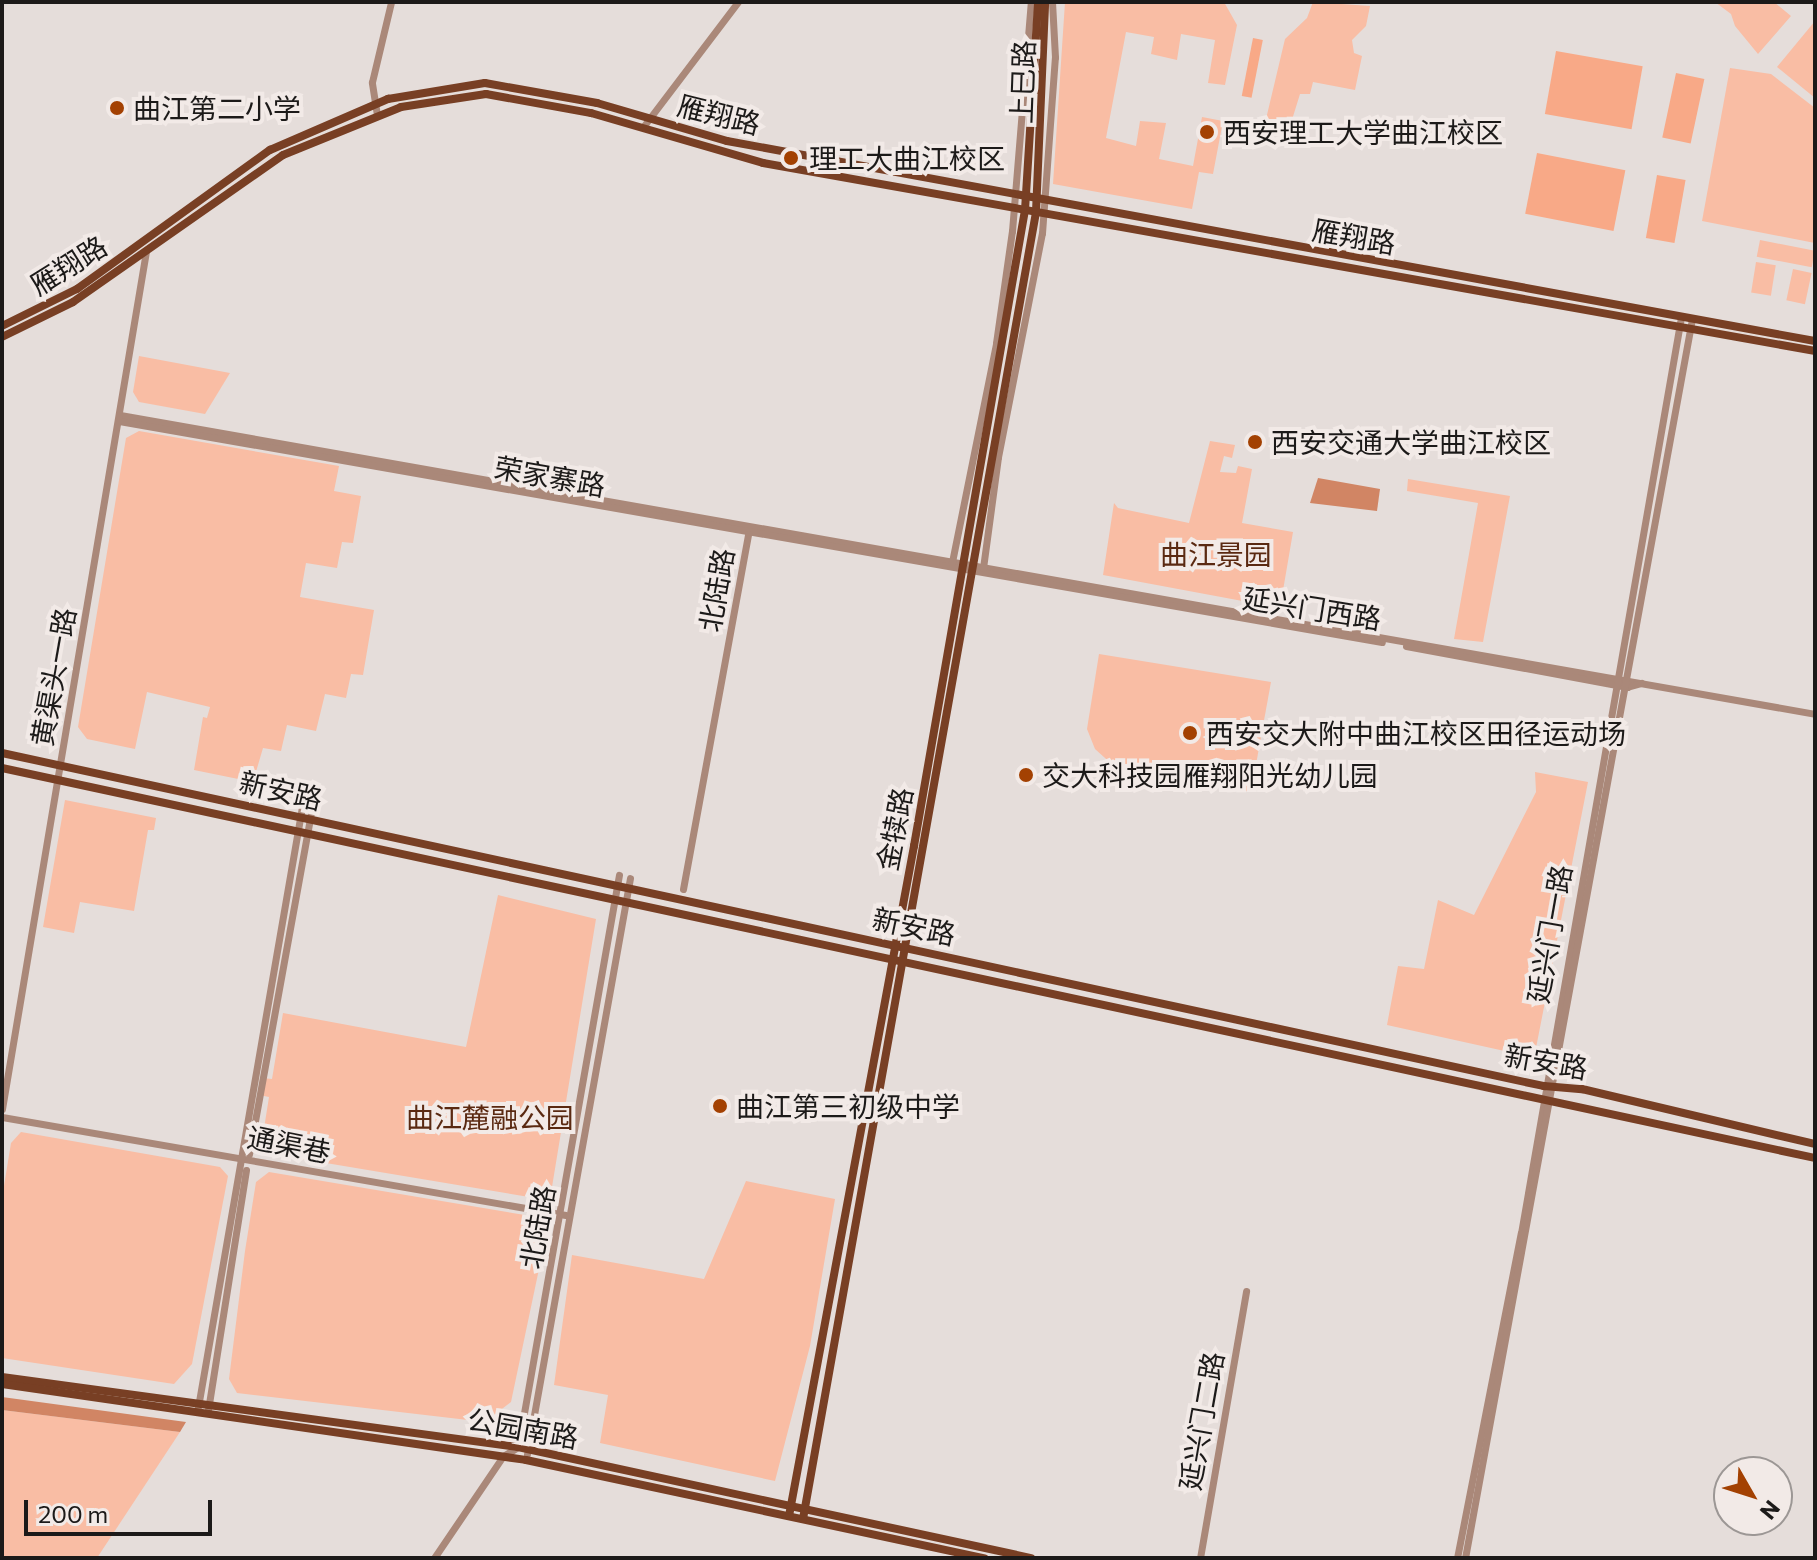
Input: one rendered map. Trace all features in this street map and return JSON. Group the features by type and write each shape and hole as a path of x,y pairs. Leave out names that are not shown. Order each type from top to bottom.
{"main road":[{"name":"上巳路","path":"1027,196 1038,2"},
{"name":"上巳路","path":"1040,213 1045,2"},
{"name":"雁翔路","path":"2,326 85,283 251,161 375,104 449,86 485,83 552,93 738,158 1815,351"},
{"name":"雁翔路","path":"2,337 73,302 268,163 377,115 443,98 502,95 727,141 1815,341"},
{"name":"金犊路","path":"789,1516 962,567 1020,210 1027,196"},
{"name":"金犊路","path":"803,1519 874,1111 906,962 905,947 1040,213"},
{"name":"新安路","path":"2,753 306,812 617,886 630,883 905,947 1544,1086 1556,1083 1815,1144"},
{"name":"新安路","path":"2,768 1815,1158"},
{"name":"公园南路","path":"2,1377 526,1460 985,1558"},
{"name":"公园南路","path":"2,1384 523,1448 1031,1558"}],"street":[{"path":"377,115 372,82 391,2"},
{"path":"644,123 738,2"},
{"path":"952,562 1020,210 1017,195 1031,2"},
{"path":"1042,199 1056,44 1052,2"},
{"name":"黄渠头一路","path":"2,1109 146,251"},
{"name":"延兴门一路","path":"1457,1558 1521,1233 1541,1100 1681,317"},
{"name":"延兴门一路","path":"1465,1558 1556,1083 1692,319"},
{"name":"荣家寨路","path":"120,418 952,562 962,567"},
{"name":"荣家寨路","path":"120,418 748,534 977,568"},
{"name":"北陆路","path":"683,889 748,534"},
{"name":"延兴门西路","path":"977,568 1618,680 1629,678 1815,714"},
{"name":"延兴门西路","path":"1618,680 1627,687 1643,683"},
{"path":"203,1408 306,812"},
{"name":"北陆路","path":"526,1460 523,1448 619,875"},
{"name":"北陆路","path":"564,1215 630,883"},
{"name":"通渠巷","path":"2,1117 564,1215"},
{"name":"延兴门二路","path":"1200,1558 1246,1291"},
{"path":"434,1558 503,1456 523,1448"}],"green space":[{"path":"1065,2 1224,2 1237,25 1225,85 1208,83 1215,40 1181,34 1177,60 1151,54 1154,37 1126,32 1106,138 1136,146 1140,121 1166,123 1159,159 1193,166 1202,117 1223,121 1213,174 1199,172 1192,209 1053,184"},
{"path":"1313,2 1370,6 1366,26 1352,40 1354,53 1362,56 1355,90 1313,82 1310,94 1300,94 1291,123 1266,119 1285,39 1307,18"},
{"path":"1715,2 1774,2 1791,16 1758,54 1735,26 1731,14"},
{"path":"1815,21 1815,98 1777,67"},
{"path":"1730,68 1771,74 1815,108 1815,243 1702,221"},
{"path":"1760,240 1815,251 1812,267 1757,257"},
{"path":"1756,262 1776,265 1771,296 1751,293"},
{"path":"1793,269 1812,273 1805,304 1786,300"},
{"path":"139,356 230,373 205,414 139,402 133,392"},
{"path":"139,431 339,466 334,491 361,496 353,543 342,542 337,568 306,563 300,597 374,610 363,675 351,674 346,698 325,694 316,731 287,725 281,751 263,748 253,782 194,770 203,717 207,718 210,707 147,692 135,749 87,739 78,727 126,438"},
{"name":"曲江景园","path":"1210,441 1235,445 1232,458 1224,456 1220,472 1236,473 1238,466 1252,469 1242,523 1293,532 1280,608 1103,575 1114,503 1118,508 1189,523"},
{"path":"1408,479 1510,496 1483,642 1454,639 1478,503 1407,491"},
{"path":"1099,654 1271,682 1251,792 1115,767 1095,749 1087,729"},
{"path":"1535,772 1588,782 1536,1048 1527,1056 1387,1025 1398,966 1424,969 1438,900 1474,915 1536,792"},
{"path":"65,800 156,818 154,830 148,830 134,911 80,902 74,933 43,927"},
{"name":"曲江麓融公园","path":"498,895 596,919 552,1187 541,1199 272,1154 262,1141 269,1097 259,1095 262,1078 272,1079 283,1013 466,1047"},
{"path":"21,1132 220,1167 228,1176 192,1364 174,1384 2,1358 2,1198 11,1143"},
{"path":"269,1172 537,1217 547,1231 511,1402 485,1422 237,1393 229,1379 245,1251 256,1182"},
{"path":"746,1181 835,1199 810,1346 775,1481 600,1443 608,1395 554,1385 572,1255 704,1279"},
{"path":"2,1410 180,1432 97,1558 2,1558"}],"shaded area":[{"path":"1253,38 1263,40 1252,98 1242,96"},
{"path":"1556,51 1643,66 1632,129 1545,114"},
{"path":"1676,73 1704,79 1691,144 1662,138"},
{"path":"1537,153 1625,170 1614,231 1525,214"},
{"path":"1657,175 1686,180 1674,243 1646,238"},
{"path":"1318,478 1380,489 1377,511 1310,503"},
{"path":"2,1397 186,1422 180,1432 2,1410"}],"place":[{"name":"曲江第二小学","path":"117,108"},
{"name":"西安理工大学曲江校区","path":"1207,132"},
{"name":"理工大曲江校区","path":"791,158"},
{"name":"西安交通大学曲江校区","path":"1255,442"},
{"name":"西安交大附中曲江校区田径运动场","path":"1190,733"},
{"name":"交大科技园雁翔阳光幼儿园","path":"1026,775"},
{"name":"曲江第三初级中学","path":"720,1106"}]}
